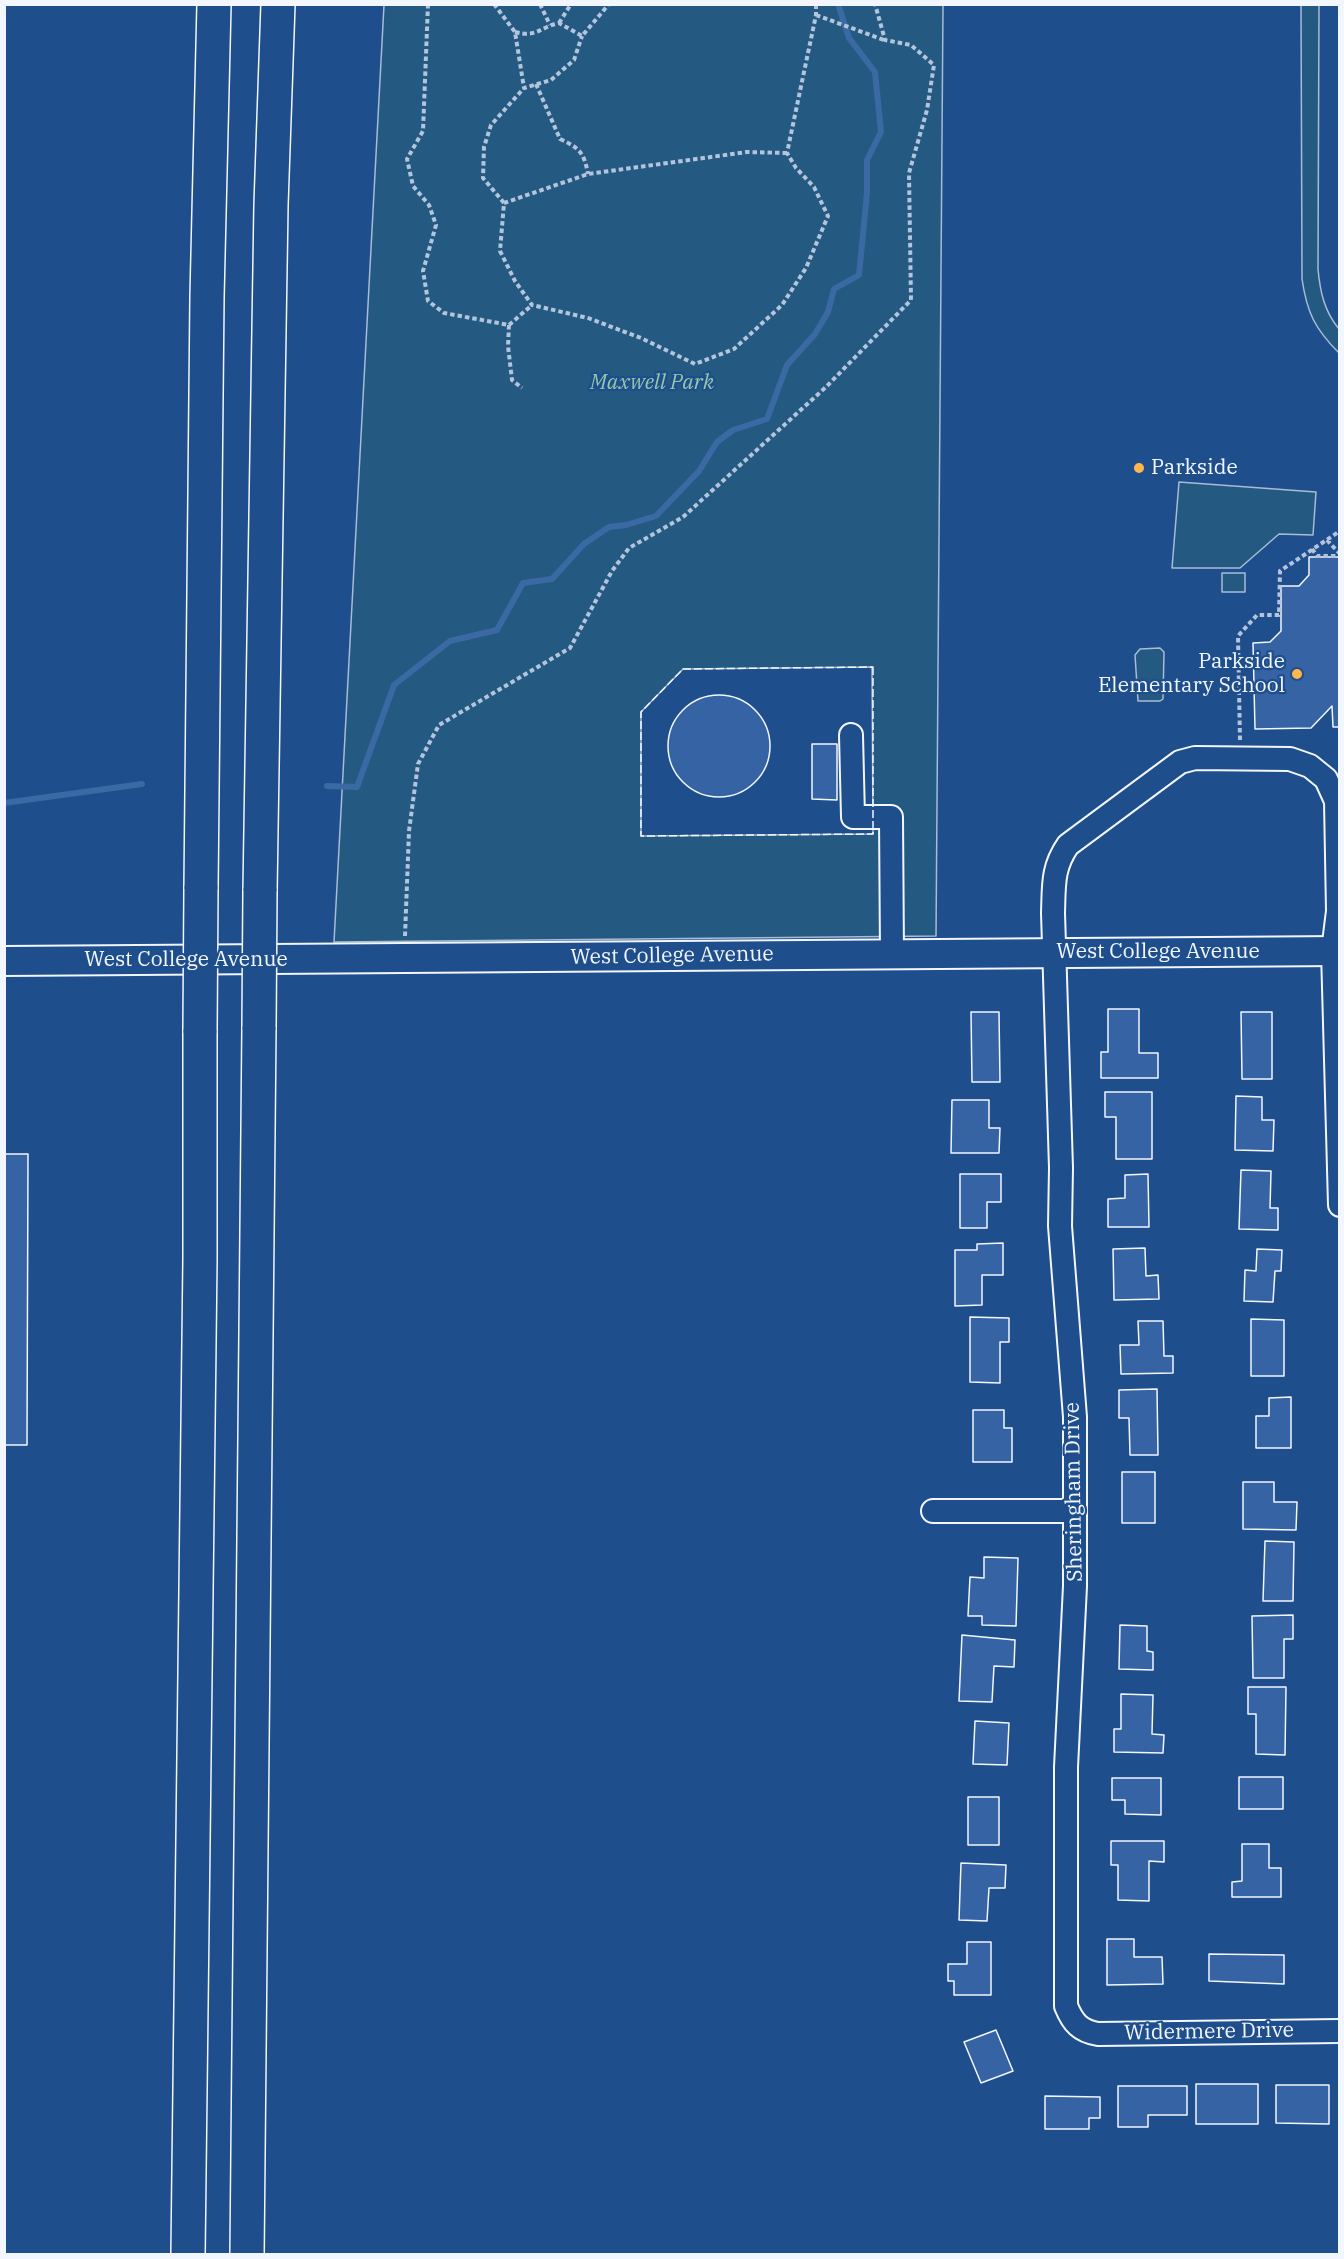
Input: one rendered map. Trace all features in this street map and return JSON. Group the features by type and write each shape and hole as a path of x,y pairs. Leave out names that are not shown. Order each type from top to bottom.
{"highway":[{"path":"188,2254 200,1271 207,297 214,4"},
{"path":"247,2254 260,891 270,216 278,4"}],"main road":[{"name":"West College Avenue","path":"4,961 1336,951"}],"street":[{"path":"851,735 853,817 891,817 892,954"},
{"name":"Sheringham Drive","path":"1079,2028 1070,2017 1066,2006 1066,1767 1075,1586 1075,1418 1060,1226 1061,1168 1054,871 1068,845 1179,762 1195,758 1290,759 1310,766 1326,779 1336,801 1340,1204"},
{"path":"933,1512 1075,1511"},
{"name":"Widermere Drive","path":"1079,2028 1098,2034 1340,2031"}],"path":[{"path":"428,4 423,131 407,159 412,186 429,205 436,225 423,271 428,301 444,313 509,326"},
{"path":"494,4 515,32 524,88"},
{"path":"540,4 550,25"},
{"path":"559,23 571,4"},
{"path":"609,4 582,36 574,60 551,80 524,88 491,126 484,147 483,178 504,203 501,251 515,281 532,305 588,318 641,338 695,364 734,349 782,305 806,268 828,216 814,187 796,168 787,153 816,15 816,4"},
{"path":"875,4 885,40"},
{"path":"405,958 409,831 418,764 439,725 570,648 612,570 629,548 683,517 826,387 911,300 909,173 927,110 934,65 911,45 885,40 816,15"},
{"path":"515,32 527,35 538,33 550,25 559,23 582,36"},
{"path":"536,84 560,139 582,152 588,174"},
{"path":"504,203 588,174 747,152 787,153"},
{"path":"522,388 512,380 508,346 509,326 532,305"},
{"path":"1240,758 1238,636 1257,615 1279,615 1281,571 1340,531"},
{"path":"1327,540 1340,555"},
{"path":"1312,549 1317,556 1340,555"}],"green space":[{"name":"Maxwell Park","path":"384,5 943,5 936,936 334,942","holes":["872,667 873,834 641,836 641,712 683,669"]},
{"path":"1301,5 1319,5 1318,269 1324,300 1339,329 1339,353 1313,320 1302,279"},
{"path":"1179,482 1316,492 1313,535 1279,534 1240,568 1172,568"},
{"path":"1222,573 1245,573 1245,592 1222,592"},
{"path":"1160,648 1164,652 1163,699 1138,701 1135,655 1140,649"}],"building":[{"name":"Parkside Elementary School","path":"1309,557 1340,557 1340,727 1333,727 1332,706 1311,728 1255,729 1253,643 1270,642 1281,631 1281,586 1299,586 1309,575"},
{"path":"719,695 738,699 755,710 766,727 770,746 766,765 755,782 738,793 719,797 700,793 683,782 672,765 668,746 672,727 683,710 700,699"},
{"path":"812,744 837,744 837,800 812,799"},
{"path":"1108,1009 1139,1009 1139,1053 1158,1053 1158,1078 1101,1078 1101,1052 1108,1052"},
{"path":"971,1012 999,1012 1000,1082 972,1082"},
{"path":"1241,1012 1272,1012 1272,1079 1242,1079"},
{"path":"1105,1092 1152,1092 1152,1159 1116,1159 1116,1117 1105,1117"},
{"path":"1236,1096 1262,1097 1262,1120 1274,1120 1273,1151 1235,1150"},
{"path":"952,1100 989,1100 989,1128 1000,1128 999,1153 951,1153"},
{"path":"4,1154 28,1154 27,1445 4,1445"},
{"path":"1241,1170 1271,1171 1270,1208 1278,1208 1278,1230 1239,1229"},
{"path":"960,1174 1001,1174 1001,1202 987,1202 987,1228 960,1228"},
{"path":"1148,1174 1149,1227 1108,1227 1108,1199 1125,1198 1125,1175"},
{"path":"1003,1243 1003,1275 982,1275 982,1305 955,1306 955,1250 977,1250 977,1244"},
{"path":"1145,1248 1146,1276 1158,1275 1159,1299 1114,1300 1113,1249"},
{"path":"1257,1249 1282,1250 1281,1271 1275,1271 1273,1302 1244,1301 1245,1270 1256,1271"},
{"path":"970,1317 1009,1318 1009,1342 1000,1342 1000,1383 970,1382"},
{"path":"1251,1319 1284,1320 1284,1376 1251,1376"},
{"path":"1138,1321 1163,1321 1164,1356 1173,1356 1173,1373 1121,1374 1120,1345 1139,1345"},
{"path":"1157,1389 1158,1455 1130,1455 1129,1418 1119,1418 1119,1390"},
{"path":"1291,1397 1291,1448 1256,1448 1256,1416 1269,1416 1269,1398"},
{"path":"973,1410 1004,1410 1004,1428 1012,1428 1012,1462 973,1462"},
{"path":"1122,1472 1155,1472 1155,1523 1122,1523"},
{"path":"1243,1482 1274,1482 1274,1502 1297,1502 1296,1530 1243,1529"},
{"path":"1265,1541 1294,1542 1293,1601 1263,1601"},
{"path":"984,1557 1018,1558 1016,1626 982,1625 982,1616 968,1616 970,1577 984,1578"},
{"path":"1293,1615 1293,1639 1284,1639 1284,1678 1253,1678 1252,1616"},
{"path":"1120,1625 1147,1626 1147,1651 1153,1652 1153,1670 1119,1669"},
{"path":"962,1635 1015,1640 1014,1667 994,1666 992,1702 959,1701"},
{"path":"1248,1687 1286,1687 1285,1755 1256,1754 1256,1714 1248,1714"},
{"path":"1121,1694 1153,1695 1152,1734 1164,1735 1163,1753 1114,1752 1114,1729 1121,1729"},
{"path":"975,1721 1009,1723 1007,1765 973,1764"},
{"path":"1239,1777 1283,1777 1283,1809 1239,1809"},
{"path":"1112,1778 1161,1778 1161,1815 1125,1814 1125,1800 1112,1800"},
{"path":"968,1797 999,1797 999,1845 968,1845"},
{"path":"1111,1841 1164,1841 1164,1862 1149,1861 1149,1901 1118,1900 1118,1865 1111,1865"},
{"path":"1242,1844 1269,1844 1269,1868 1281,1868 1281,1897 1232,1897 1232,1882 1242,1881"},
{"path":"961,1863 1006,1865 1005,1888 989,1888 987,1921 959,1920"},
{"path":"1107,1939 1134,1939 1134,1957 1162,1957 1163,1984 1107,1985"},
{"path":"967,1942 991,1942 991,1995 954,1995 954,1981 948,1981 948,1964 967,1964"},
{"path":"1209,1954 1284,1955 1284,1984 1209,1981"},
{"path":"996,2030 1013,2071 981,2083 964,2042"},
{"path":"1196,2084 1258,2084 1258,2124 1196,2124"},
{"path":"1276,2085 1329,2085 1329,2124 1276,2123"},
{"path":"1118,2086 1187,2086 1187,2115 1148,2115 1148,2127 1118,2127"},
{"path":"1045,2096 1100,2097 1100,2118 1089,2118 1089,2129 1045,2129"}],"waterway":[{"path":"327,786 357,787 394,685 450,641 497,630 523,583 552,579 584,544 609,527 626,525 656,516 699,471 717,442 733,430 767,419 787,365 815,334 828,312 834,289 859,275 867,193 867,160 881,132 875,72 849,38 838,4"},
{"path":"4,803 142,784"}],"fence":[{"path":"873,667 873,834 641,836 641,712 683,669 873,667"}],"place":[{"name":"Parkside","path":"1139,468"},
{"name":"Parkside Elementary School","path":"1297,674"}]}
